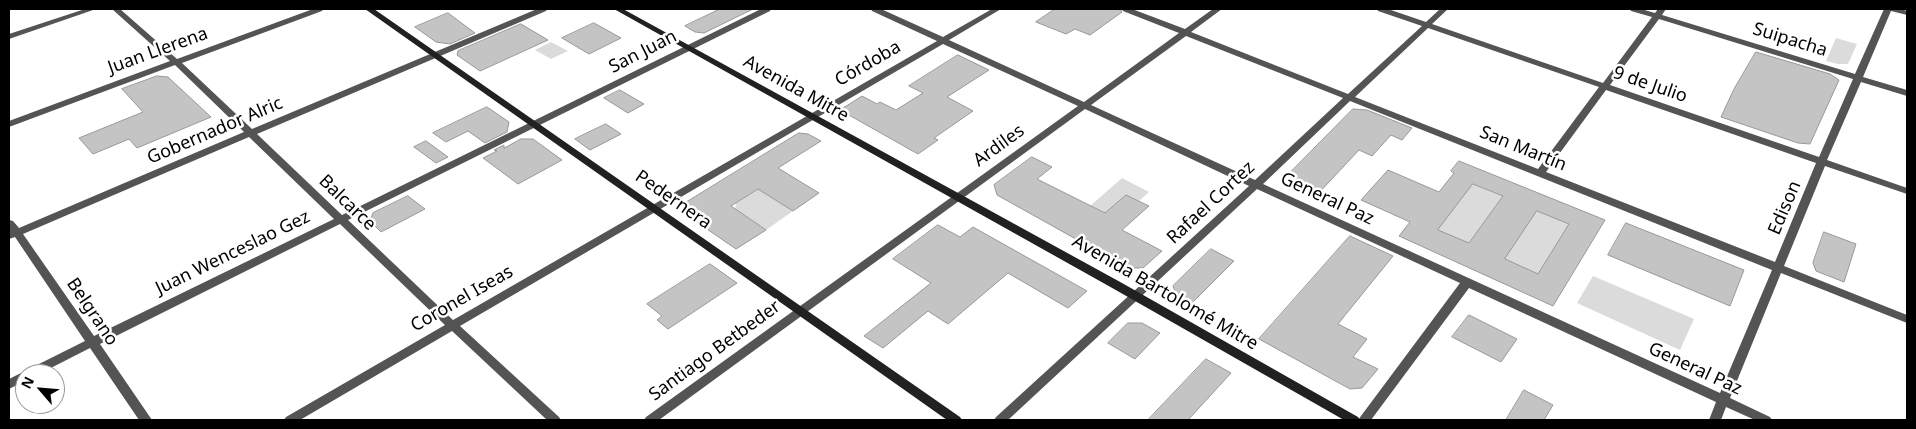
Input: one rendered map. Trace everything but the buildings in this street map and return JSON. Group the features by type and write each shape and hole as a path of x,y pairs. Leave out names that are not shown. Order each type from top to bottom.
{"main road":[{"name":"Pedernera","path":"369,9 956,420"},
{"name":"Avenida Mitre","path":"618,9 959,198"},
{"name":"Avenida Bartolomé Mitre","path":"959,198 1354,420"}],"street":[{"path":"9,37 92,9"},
{"name":"Balcarce","path":"116,9 176,62 452,325 555,420"},
{"name":"Juan Llerena","path":"9,124 319,9"},
{"name":"Gobernador Alric","path":"13,235 543,9"},
{"name":"San Juan","path":"534,124 766,9"},
{"name":"General Paz","path":"874,9 1766,420"},
{"name":"Córdoba","path":"652,208 997,9"},
{"name":"San Martín","path":"1126,9 1907,319"},
{"name":"Ardiles","path":"800,310 959,198 1218,9"},
{"name":"9 de Julio","path":"1382,9 1907,191"},
{"name":"Rafael Cortez","path":"1000,420 1444,9"},
{"name":"Suipacha","path":"1634,9 1659,12 1907,93"},
{"name":"Edison","path":"1715,420 1822,161 1888,9"},
{"path":"1893,9 1907,13"},
{"path":"1540,173 1659,12"},
{"name":"Juan Wenceslao Gez","path":"49,364 534,124"},
{"name":"Coronel Iseas","path":"290,420 652,208"},
{"name":"Belgrano","path":"9,223 13,235 146,420"},
{"path":"1364,420 1467,282"},
{"name":"Santiago Betbeder","path":"650,420 800,310"}],"shaded area":[{"path":"1836,38 1857,44 1848,64 1826,61"},
{"path":"551,42 568,51 551,59 535,50"},
{"path":"1122,178 1149,192 1139,201 1126,195 1075,239 1057,229 1086,204 1090,206"},
{"path":"1473,184 1503,196 1469,243 1438,230"},
{"path":"761,187 793,211 766,230 735,209 736,203"},
{"path":"1537,211 1569,224 1538,274 1505,259"},
{"path":"1593,276 1694,319 1680,350 1577,303"}]}
